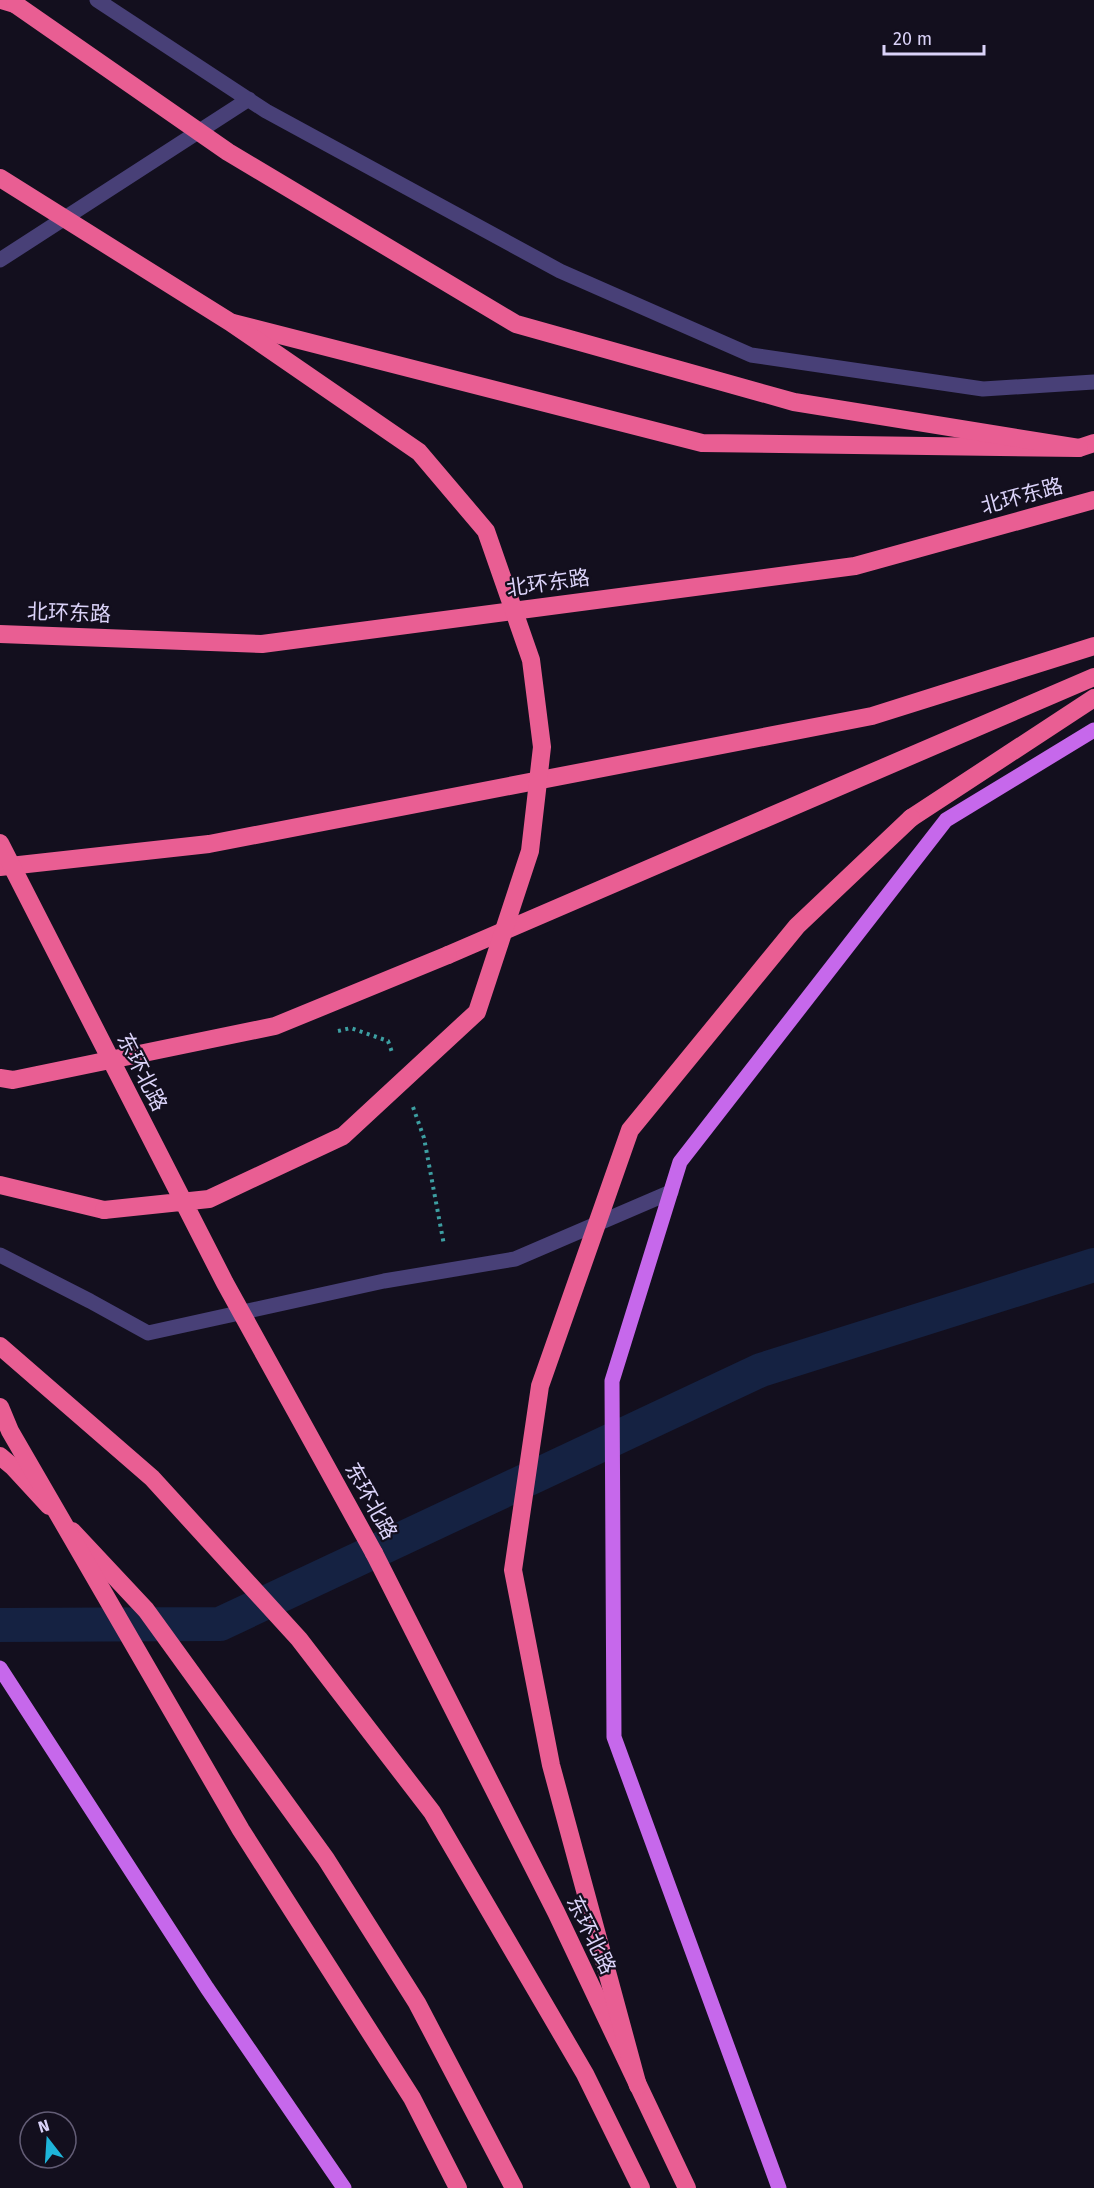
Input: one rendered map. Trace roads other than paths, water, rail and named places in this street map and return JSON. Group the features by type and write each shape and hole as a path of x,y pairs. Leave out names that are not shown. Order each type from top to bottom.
{"highway":[{"path":"1,0 15,4 228,152 516,324 795,402 1086,446"},
{"path":"0,178 230,322 419,452 486,531 531,660 542,747 530,851 477,1012 343,1136 209,1199 104,1210 0,1185"},
{"path":"230,322 702,443 1086,446"},
{"name":"北环东路","path":"0,634 262,644 855,566 1094,500"},
{"path":"0,867 209,844 872,716 1094,646"},
{"path":"0,1077 13,1080 275,1026 448,955 1094,677"},
{"path":"638,2086 551,1765 513,1570 540,1386 630,1130 797,926 910,818 1094,698"},
{"name":"东环北路","path":"0,843 225,1283 374,1553 556,1912 687,2188"},
{"path":"0,1346 152,1478 299,1639 432,1812 585,2074 640,2188"},
{"path":"0,1407 5,1423 241,1830 412,2098 458,2188"},
{"path":"0,1456 13,1467 146,1610 326,1859 417,2003 514,2188"}],"main road":[{"path":"780,2188 614,1737 612,1381 680,1162 946,820 1094,730"},
{"path":"0,1668 207,1988 344,2188"}],"street":[{"path":"97,0 249,99 560,271 751,355 982,390 1094,382"},
{"path":"0,260 249,99"},
{"path":"0,1255 148,1333 384,1281 514,1259 671,1192"}],"waterway":[{"path":"0,1625 220,1624 761,1370 1094,1265"}]}
